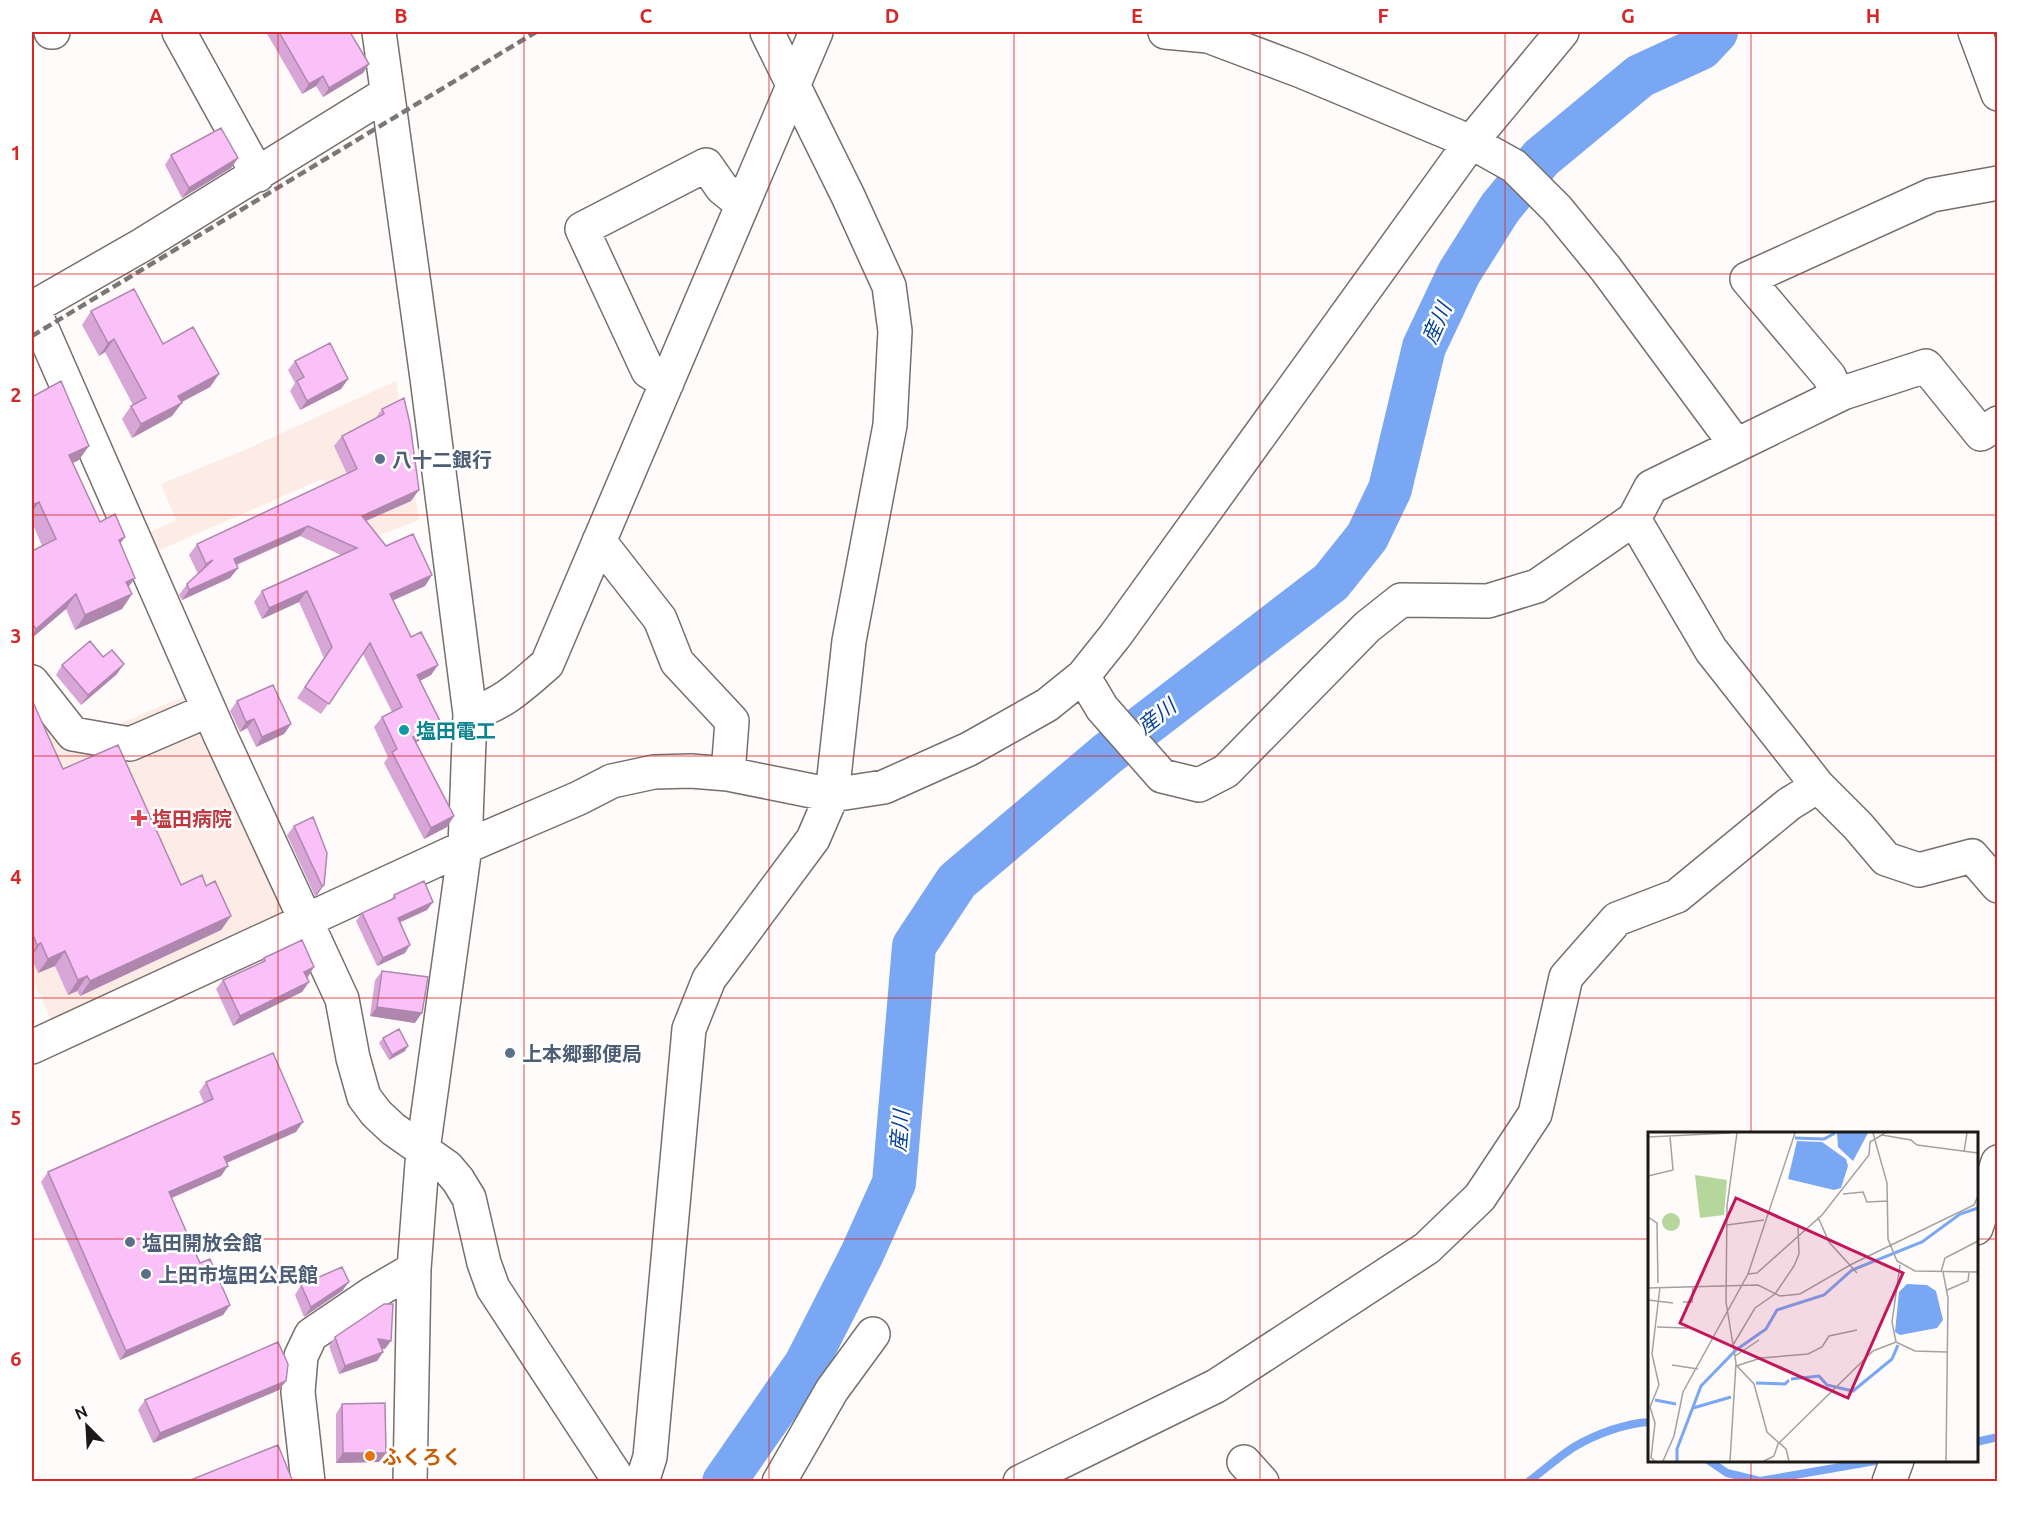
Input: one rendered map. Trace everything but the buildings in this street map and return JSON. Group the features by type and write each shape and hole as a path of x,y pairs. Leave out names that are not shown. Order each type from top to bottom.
{"street":[{"path":"179,32 258,175"},
{"path":"379,32 427,378 470,714 465,847 423,1150 414,1269 410,1482"},
{"path":"642,1482 650,1457 689,1029 709,979 813,839 832,795 849,641 890,425 895,331 889,286 848,196 766,32"},
{"path":"470,714 506,699 547,664 816,32"},
{"path":"1165,32 1209,34 1472,142 1514,165 1557,209 1606,269 1736,446"},
{"path":"32,1047 612,781 654,772 691,771 728,774 832,795 884,787 969,749 1047,705 1083,676 1472,142 1562,32"},
{"path":"1975,32 1998,94"},
{"path":"386,94 142,245 32,307 44,372 209,710 342,999 353,1058 364,1097 376,1113 447,1167 458,1180 469,1198 484,1263 493,1288 620,1482"},
{"path":"667,382 648,371 582,229 706,165 722,188 742,204"},
{"path":"1838,395 1829,376 1747,279 1932,195 1998,183"},
{"path":"1083,676 1102,708 1162,776 1199,785 1226,771 1367,627 1401,600 1488,601 1537,586 1634,519 1651,487 1838,395 1926,366 1981,434 1998,423"},
{"path":"1634,519 1710,650 1818,786 1858,826 1886,859 1919,870 1972,856 1998,886"},
{"path":"599,541 660,619 678,662 732,721 728,774"},
{"path":"32,682 73,734 130,744 209,710"},
{"path":"1020,1482 1216,1386 1427,1248 1480,1197 1535,1114 1566,977 1617,919 1677,896 1789,804 1818,786"},
{"path":"1978,1225 1998,1162"},
{"path":"308,1482 298,1392 302,1356 311,1335 373,1293 414,1269"},
{"path":"779,1482 832,1390 873,1334"},
{"path":"1889,1482 1897,1462"}],"shaded area":[{"path":"396,381 419,520 369,539 322,479 153,553 144,535 176,520 161,484 247,449"},
{"name":"塩田病院","path":"32,661 91,727 103,731 189,694 286,905 275,919 51,1020 32,978"}],"waterway":[{"name":"産川","path":"724,1482 806,1364 861,1256 894,1183 914,946 957,881 1107,754 1331,582 1367,537 1390,489 1424,347 1459,273 1500,208 1541,158 1640,76 1701,48 1716,32"},
{"path":"1528,1482 1568,1451 1591,1438 1620,1427 1648,1422"},
{"path":"1978,1442 1998,1437"},
{"path":"1711,1462 1727,1473 1760,1481 1869,1462"}],"railway":[{"path":"32,336 536,32"}],"place":[{"name":"八十二銀行","path":"380,459"},
{"name":"塩田電工","path":"404,730"},
{"name":"塩田病院","path":"139,818"},
{"name":"上本郷郵便局","path":"510,1053"},
{"name":"塩田開放会館","path":"130,1242"},
{"name":"上田市塩田公民館","path":"146,1274"},
{"name":"ふくろく","path":"370,1456"}]}
